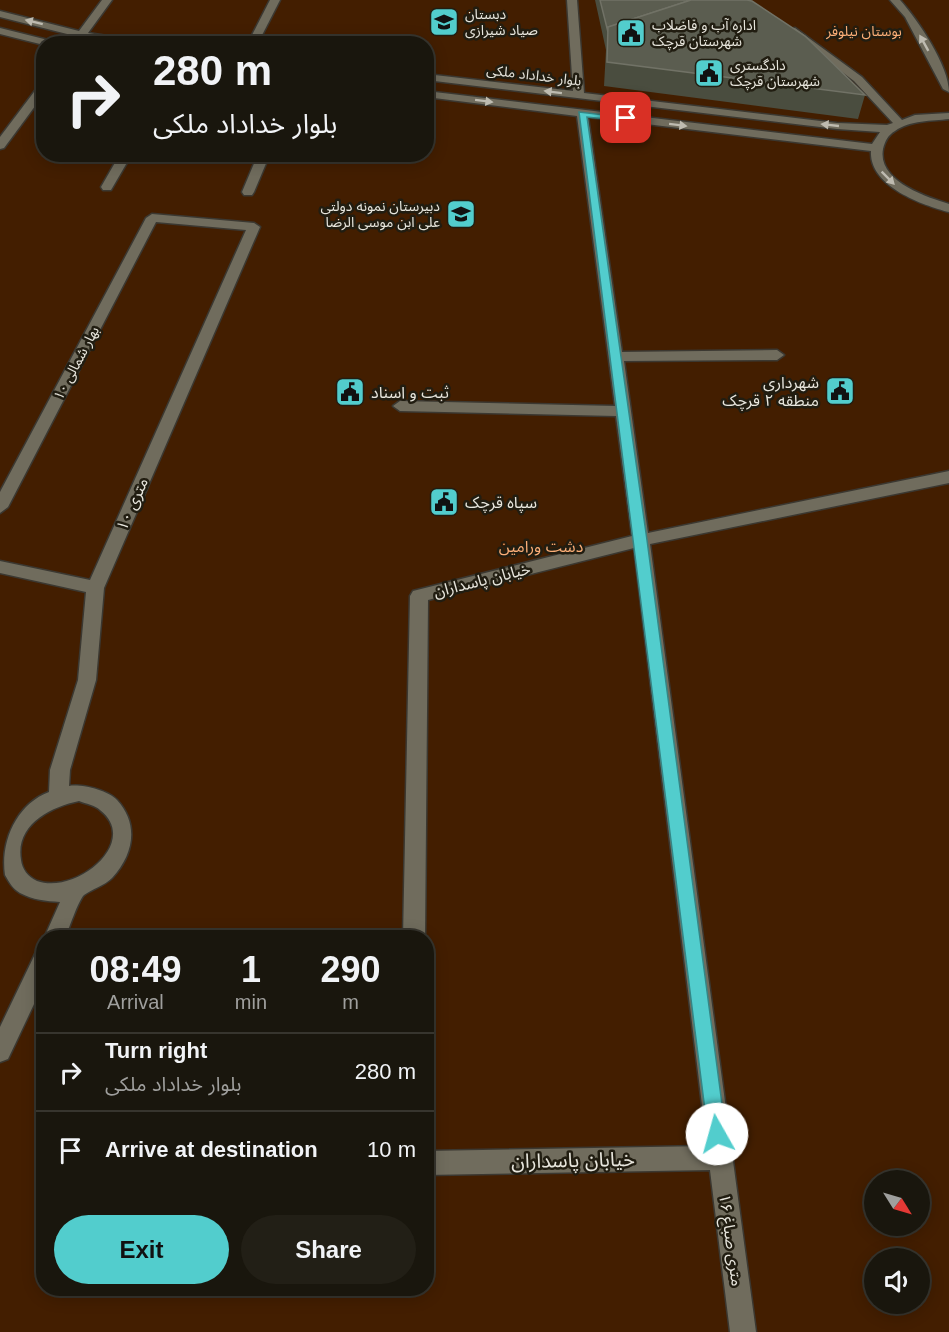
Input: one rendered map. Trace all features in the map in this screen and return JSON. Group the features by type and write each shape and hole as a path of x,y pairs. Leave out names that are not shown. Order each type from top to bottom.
{"street":[{"path":"81,36 108,0"},
{"path":"257,36 275,0"},
{"path":"572,0 579,96"},
{"path":"895,0 909,16 949,89"},
{"path":"0,14 70,36"},
{"path":"786,25 858,79 893,126 879,138 874,148 876,161 884,174 898,187 918,198 949,208"},
{"path":"0,31 36,40"},
{"name":"بلوار خداداد ملکی","path":"434,78 837,126 893,126 915,118 949,116"},
{"name":"بلوار خداداد ملکی","path":"434,95 874,148"},
{"path":"0,145 36,97"},
{"name":"۱۶ متری صباغ","path":"582,113 641,540 743,1332"},
{"path":"107,187 121,162"},
{"path":"248,192 261,162"},
{"name":"۱۰ متری","path":"59,796 60,770 87,680 95,588 254,226 152,218"},
{"name":"بهار شمالی ۱۰","path":"0,507 152,218"},
{"path":"616,357 777,355"},
{"path":"400,406 623,411"},
{"name":"خیابان پاسداران","path":"414,930 418,597 641,540 949,477"},
{"path":"0,567 95,588"},
{"path":"79,793 104,800 121,817 124,832 120,849 111,866 95,880 76,890 57,894 37,891 23,884 13,873 9,859 10,843 23,821 43,803 59,796 79,793"},
{"path":"58,930 76,890"},
{"path":"0,1051 36,976"},
{"name":"خیابان پاسداران","path":"434,1163 720,1158"}],"green space":[{"name":"دشت ورامین","path":"0,0 949,0 949,1332 0,1332"}],"building":[{"path":"600,0 691,0 608,27 608,32"},
{"path":"691,0 752,1 805,36 865,95 607,62 608,27"}],"place":[{"name":"دبستان صیاد شیرازی","path":"444,22"},
{"name":"اداره آب و فاضلاب شهرستان قرچک","path":"631,33"},
{"name":"دادگستری شهرستان قرچک","path":"709,73"},
{"name":"دبیرستان نمونه دولتی علی ابن موسی الرضا","path":"461,214"},
{"name":"شهرداری منطقه ۲ قرچک","path":"840,391"},
{"name":"ثبت و اسناد","path":"350,392"},
{"name":"سپاه قرچک","path":"444,502"}],"route":[{"path":"626,118 582,113 641,540 717,1134"}],"park label":[{"name":"بوستان نیلوفر","path":"864,31"}]}
